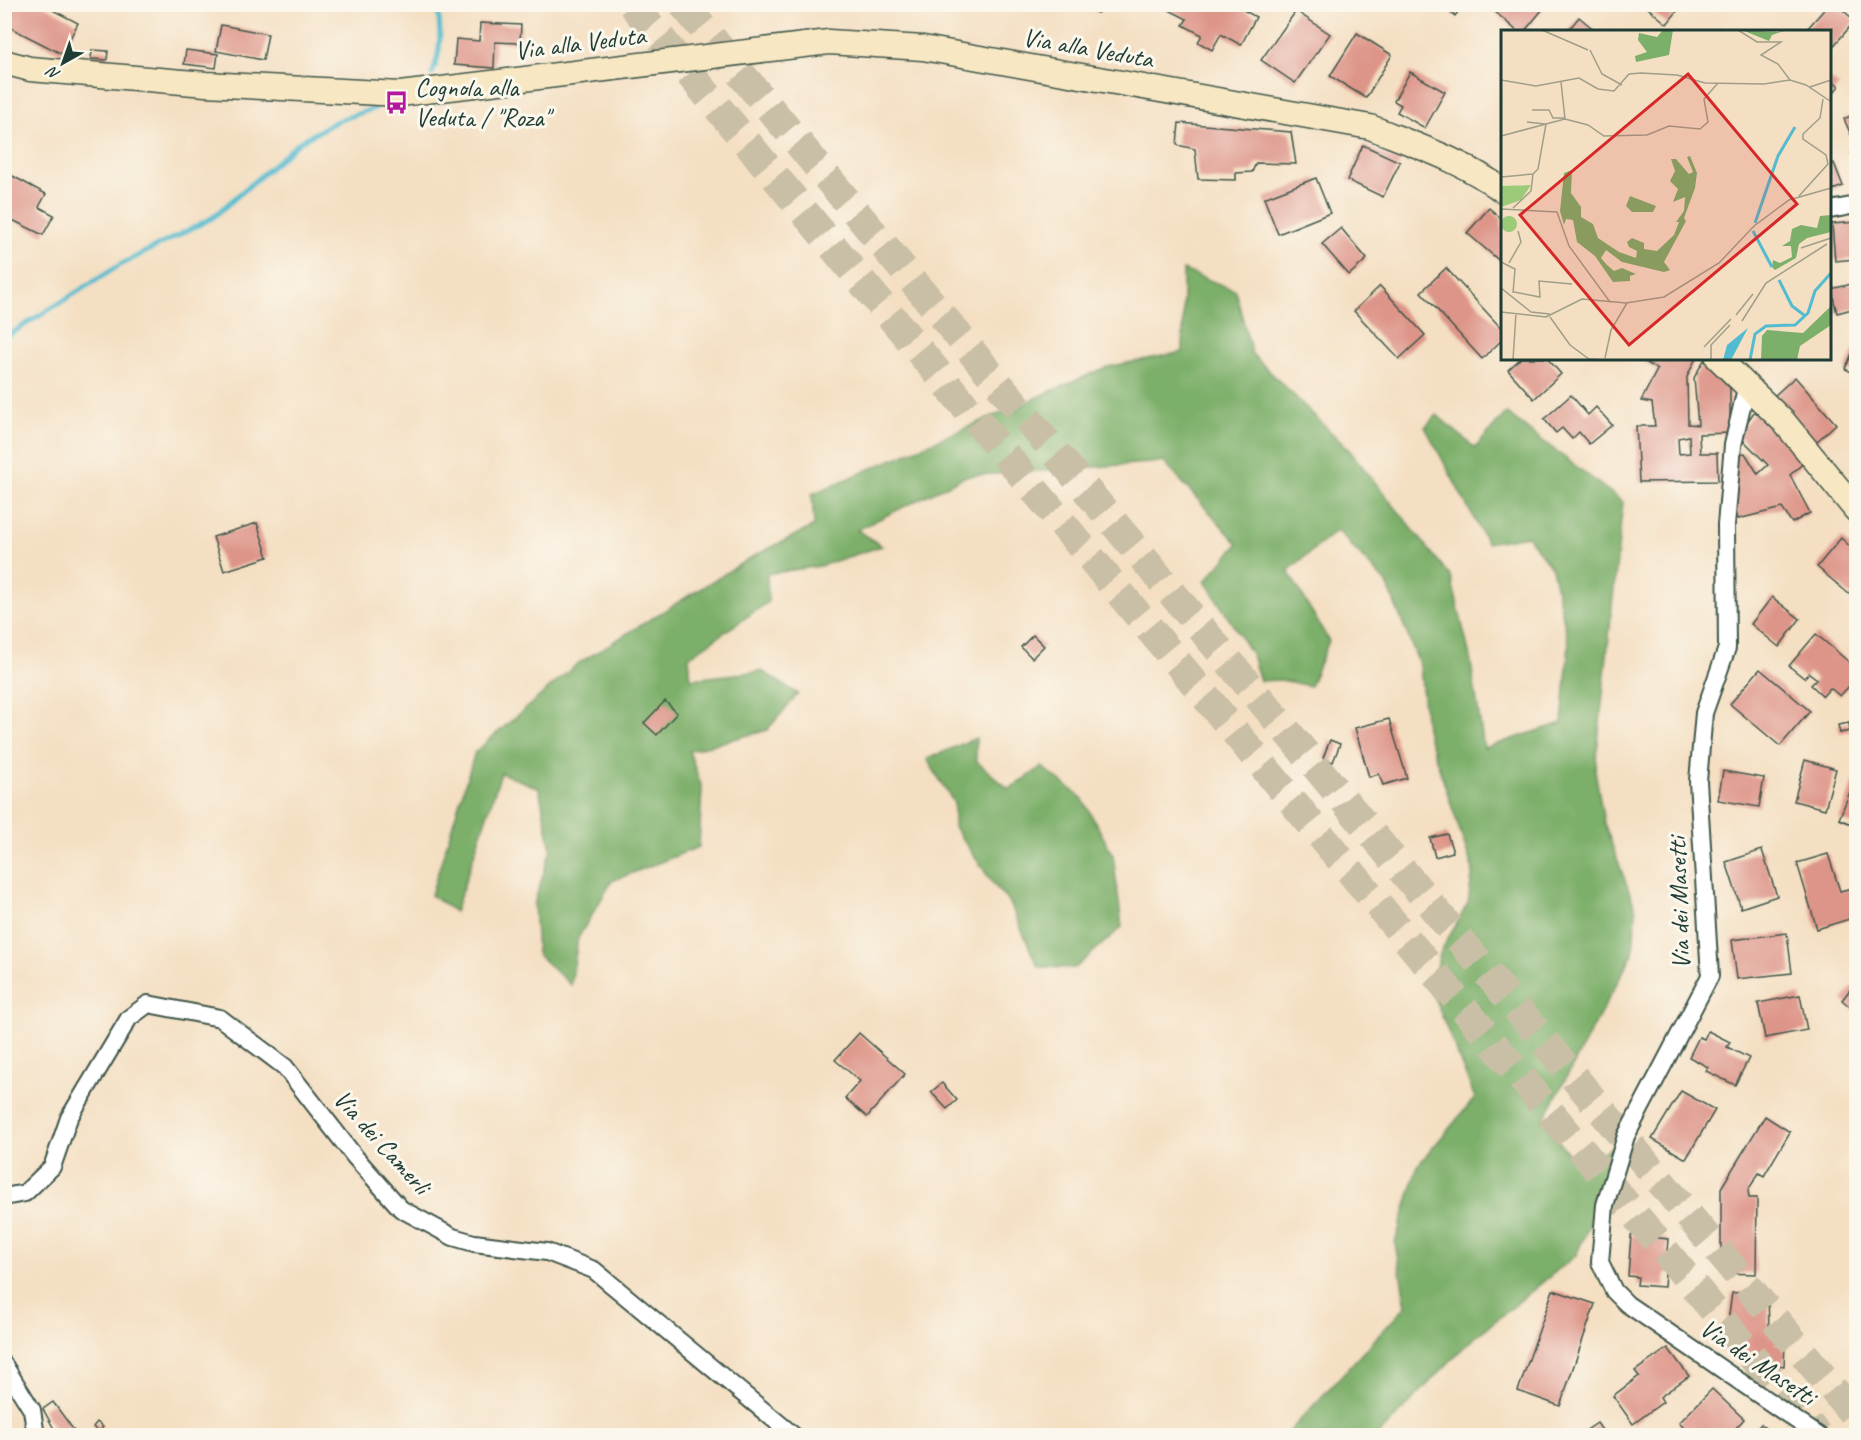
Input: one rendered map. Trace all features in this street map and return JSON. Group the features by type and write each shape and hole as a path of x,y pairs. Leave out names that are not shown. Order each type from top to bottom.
{"street":[{"name":"Via alla Veduta","path":"4,62 30,69 206,84 400,94 829,42 923,48 1370,127 1425,149 1487,178 1501,188"},
{"path":"1831,210 1857,206"},
{"path":"1720,360 1784,422 1857,510"},
{"name":"Via dei Masetti","path":"1747,384 1733,445 1726,525 1727,648 1704,714 1698,781 1710,976 1626,1136 1605,1205 1600,1263 1614,1291 1627,1304 1819,1436"},
{"name":"Via dei Camerli","path":"4,1197 25,1193 52,1167 69,1118 129,1018 148,1004 220,1018 285,1067 355,1157 401,1209 453,1237 474,1244 547,1252 594,1270 794,1436"},
{"path":"4,1365 32,1410 36,1436"}],"green space":[{"path":"1183,270 1235,290 1252,354 1350,451 1451,577 1470,657 1484,748 1562,723 1569,644 1552,568 1527,536 1487,543 1425,427 1437,415 1475,448 1506,413 1623,502 1595,770 1604,823 1636,910 1633,953 1543,1121 1578,1166 1629,1137 1576,1255 1467,1344 1378,1435 1286,1435 1406,1306 1395,1243 1418,1165 1475,1098 1430,987 1441,951 1468,903 1473,870 1426,729 1420,666 1387,584 1337,530 1288,571 1329,641 1310,686 1281,680 1260,681 1252,655 1205,581 1238,544 1164,462 966,476 857,530 882,546 820,566 767,574 768,602 689,657 691,679 762,671 798,694 767,730 689,751 702,788 699,847 612,881 578,938 571,985 537,954 534,904 551,849 539,788 501,773 455,912 431,895 475,752 577,664 752,557 814,526 812,494 1107,367 1183,352"},
{"path":"976,738 976,761 1009,789 1042,767 1082,798 1113,855 1122,927 1075,968 1038,967 1009,901 997,889 954,827 954,803 927,759"}],"building":[{"path":"5,4 41,4 78,23 62,54 5,25"},
{"path":"1086,4 1109,4 1097,13"},
{"path":"1172,4 1237,4 1236,6 1256,17 1241,45 1221,34 1212,50 1198,42 1202,35 1183,25 1187,19 1169,10"},
{"path":"1441,4 1464,4 1455,16"},
{"path":"1496,4 1547,4 1526,30 1516,30 1492,9"},
{"path":"1643,4 1683,4 1667,24"},
{"path":"1769,4 1783,4 1778,11"},
{"path":"1829,4 1836,4 1855,21 1831,49 1831,30 1807,29"},
{"path":"1296,11 1330,34 1295,83 1261,60"},
{"path":"1579,17 1595,30 1569,30"},
{"path":"480,23 521,25 520,43 495,42 494,68 454,65 456,39 479,41"},
{"path":"221,25 268,34 263,60 216,51"},
{"path":"1357,33 1392,55 1366,98 1330,76"},
{"path":"92,50 108,51 107,60 91,59"},
{"path":"186,50 218,54 216,68 184,64"},
{"path":"1410,72 1445,92 1425,128 1397,112 1401,105 1394,101"},
{"path":"1831,79 1839,86 1831,96"},
{"path":"1856,113 1856,146 1844,119"},
{"path":"1179,123 1291,132 1296,164 1256,163 1252,172 1236,173 1236,180 1198,179 1195,149 1177,145"},
{"path":"1363,145 1400,162 1383,197 1347,180"},
{"path":"1856,150 1856,164 1851,153"},
{"path":"1834,163 1843,186 1831,191 1831,164"},
{"path":"7,173 46,194 39,207 54,215 43,235 4,216 4,178"},
{"path":"1316,178 1330,213 1278,234 1264,198"},
{"path":"1489,208 1501,218 1501,262 1467,233"},
{"path":"1856,222 1856,259 1835,261 1832,224"},
{"path":"1341,228 1367,259 1349,275 1322,244"},
{"path":"1446,268 1501,328 1501,341 1482,359 1421,292"},
{"path":"1856,283 1856,308 1837,313 1831,289"},
{"path":"1380,286 1425,335 1399,359 1354,311"},
{"path":"1856,345 1856,374 1845,369"},
{"path":"1519,360 1549,360 1561,374 1534,399 1508,370"},
{"path":"1643,360 1695,360 1687,377 1688,424 1698,425 1694,378 1704,360 1730,388 1730,433 1699,434 1700,453 1717,453 1718,481 1639,482 1636,426 1655,426 1652,403 1641,401 1657,370","holes":["1689,436 1690,453 1679,454 1678,438"]},
{"path":"1795,377 1836,424 1815,443 1774,396"},
{"path":"1571,395 1588,415 1596,407 1612,425 1589,444 1579,432 1572,439 1562,428 1556,433 1544,419"},
{"path":"1759,405 1807,460 1790,475 1810,513 1792,523 1782,508 1738,519 1730,487 1736,455 1745,453 1758,474 1768,465 1738,435"},
{"path":"257,523 268,557 224,571 213,537"},
{"path":"1841,538 1856,552 1856,600 1817,567"},
{"path":"1772,597 1800,619 1779,647 1751,624"},
{"path":"1816,634 1856,668 1855,690 1850,685 1840,696 1830,688 1823,696 1811,685 1817,679 1809,673 1804,678 1789,666"},
{"path":"1033,635 1044,646 1032,658 1021,647"},
{"path":"1760,669 1810,711 1780,746 1730,704"},
{"path":"665,701 677,713 657,735 644,723"},
{"path":"1389,719 1407,778 1383,785 1379,774 1369,777 1355,728"},
{"path":"1849,723 1850,731 1840,733 1838,725"},
{"path":"1330,740 1340,744 1333,762 1323,758"},
{"path":"1805,760 1836,769 1825,809 1794,801"},
{"path":"1723,771 1764,778 1759,807 1718,800"},
{"path":"1856,777 1856,826 1839,819"},
{"path":"1447,834 1453,852 1435,857 1430,838"},
{"path":"1762,850 1777,896 1741,908 1726,862"},
{"path":"1828,854 1840,891 1852,888 1856,902 1856,917 1817,929 1797,863"},
{"path":"1787,933 1792,973 1737,979 1732,940"},
{"path":"1856,982 1856,1012 1842,1000"},
{"path":"1800,995 1807,1030 1765,1038 1758,1003"},
{"path":"1708,1031 1730,1042 1727,1047 1749,1058 1735,1085 1706,1071 1708,1067 1689,1057 1699,1037 1704,1039"},
{"path":"859,1033 905,1074 867,1117 845,1098 860,1081 835,1060"},
{"path":"942,1083 957,1100 947,1109 931,1092"},
{"path":"1681,1091 1715,1110 1686,1159 1652,1139"},
{"path":"1765,1116 1790,1132 1764,1176 1759,1173 1748,1190 1749,1198 1757,1198 1756,1274 1721,1273 1721,1188"},
{"path":"1631,1235 1668,1239 1667,1252 1671,1252 1670,1273 1665,1273 1664,1287 1637,1285 1638,1277 1628,1276"},
{"path":"1553,1290 1595,1304 1560,1406 1518,1391"},
{"path":"1768,1291 1769,1330 1775,1329 1776,1344 1785,1344 1784,1366 1768,1364 1769,1361 1738,1358 1739,1343 1725,1343 1732,1293"},
{"path":"1668,1348 1689,1376 1660,1397 1663,1402 1633,1424 1613,1396 1639,1376 1635,1371"},
{"path":"1712,1389 1744,1419 1736,1428 1744,1436 1692,1436 1679,1423"},
{"path":"53,1402 78,1436 58,1436 43,1409"},
{"path":"97,1422 103,1427 99,1433 93,1427"},
{"path":"1597,1423 1606,1436 1578,1436"},
{"path":"1761,1424 1773,1436 1749,1436"}],"waterway":[{"path":"432,74 438,57 440,40 437,4"},
{"path":"4,338 120,265 212,218 301,141 337,121 375,108"}],"tunnel":[{"path":"632,4 1818,1436"},
{"path":"683,4 1856,1417"}],"place":[{"name":"Cognola alla Veduta / \"Roza\"","path":"397,102"}]}
